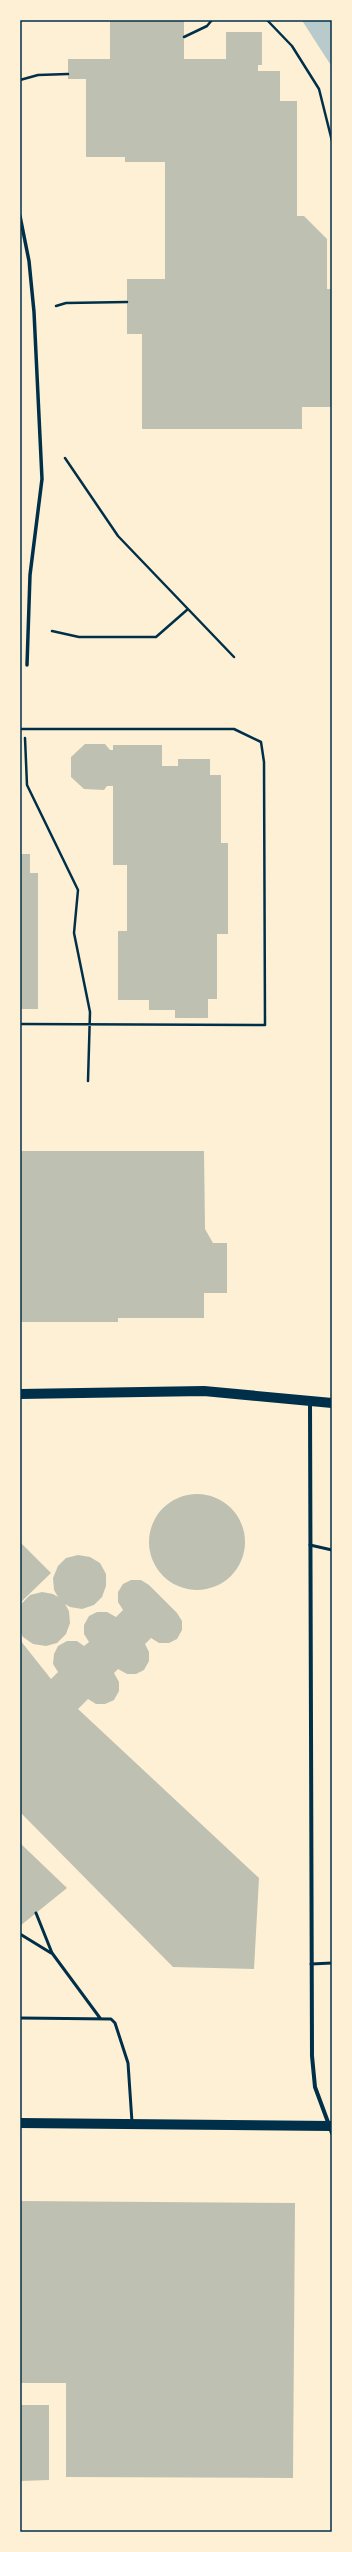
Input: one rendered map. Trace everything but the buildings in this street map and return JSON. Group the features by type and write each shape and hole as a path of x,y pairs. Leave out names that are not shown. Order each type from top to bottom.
{"main road":[{"path":"20,1394 204,1391 332,1403"},
{"path":"20,2123 331,2128"}],"street":[{"path":"20,216 29,261 34,312 42,479 30,575 27,665"},
{"path":"310,1400 312,1964 314,2072 315,2087 331,2128"}],"lane":[{"path":"310,1545 332,1550"},
{"path":"36,1913 52,1953 100,2019"},
{"path":"20,1934 52,1953"},
{"path":"312,1964 332,1963"},
{"path":"20,2018 100,2019 111,2020 115,2023 127,2059 132,2124"}],"path":[{"path":"184,37 207,26 212,20"},
{"path":"267,20 292,46 319,89 332,141"},
{"path":"20,80 38,75 68,74"},
{"path":"34,312 66,303 127,302"},
{"path":"40,428 70,464 118,536 234,657"},
{"path":"29,619 49,630 79,637 156,637 188,609"},
{"path":"20,729 234,729 261,742 264,762 265,1025 20,1024"},
{"path":"25,738 27,785 78,890 74,933 90,1012 88,1081"}],"shaded area":[{"path":"301,20 332,20 332,67 303,22"}]}
